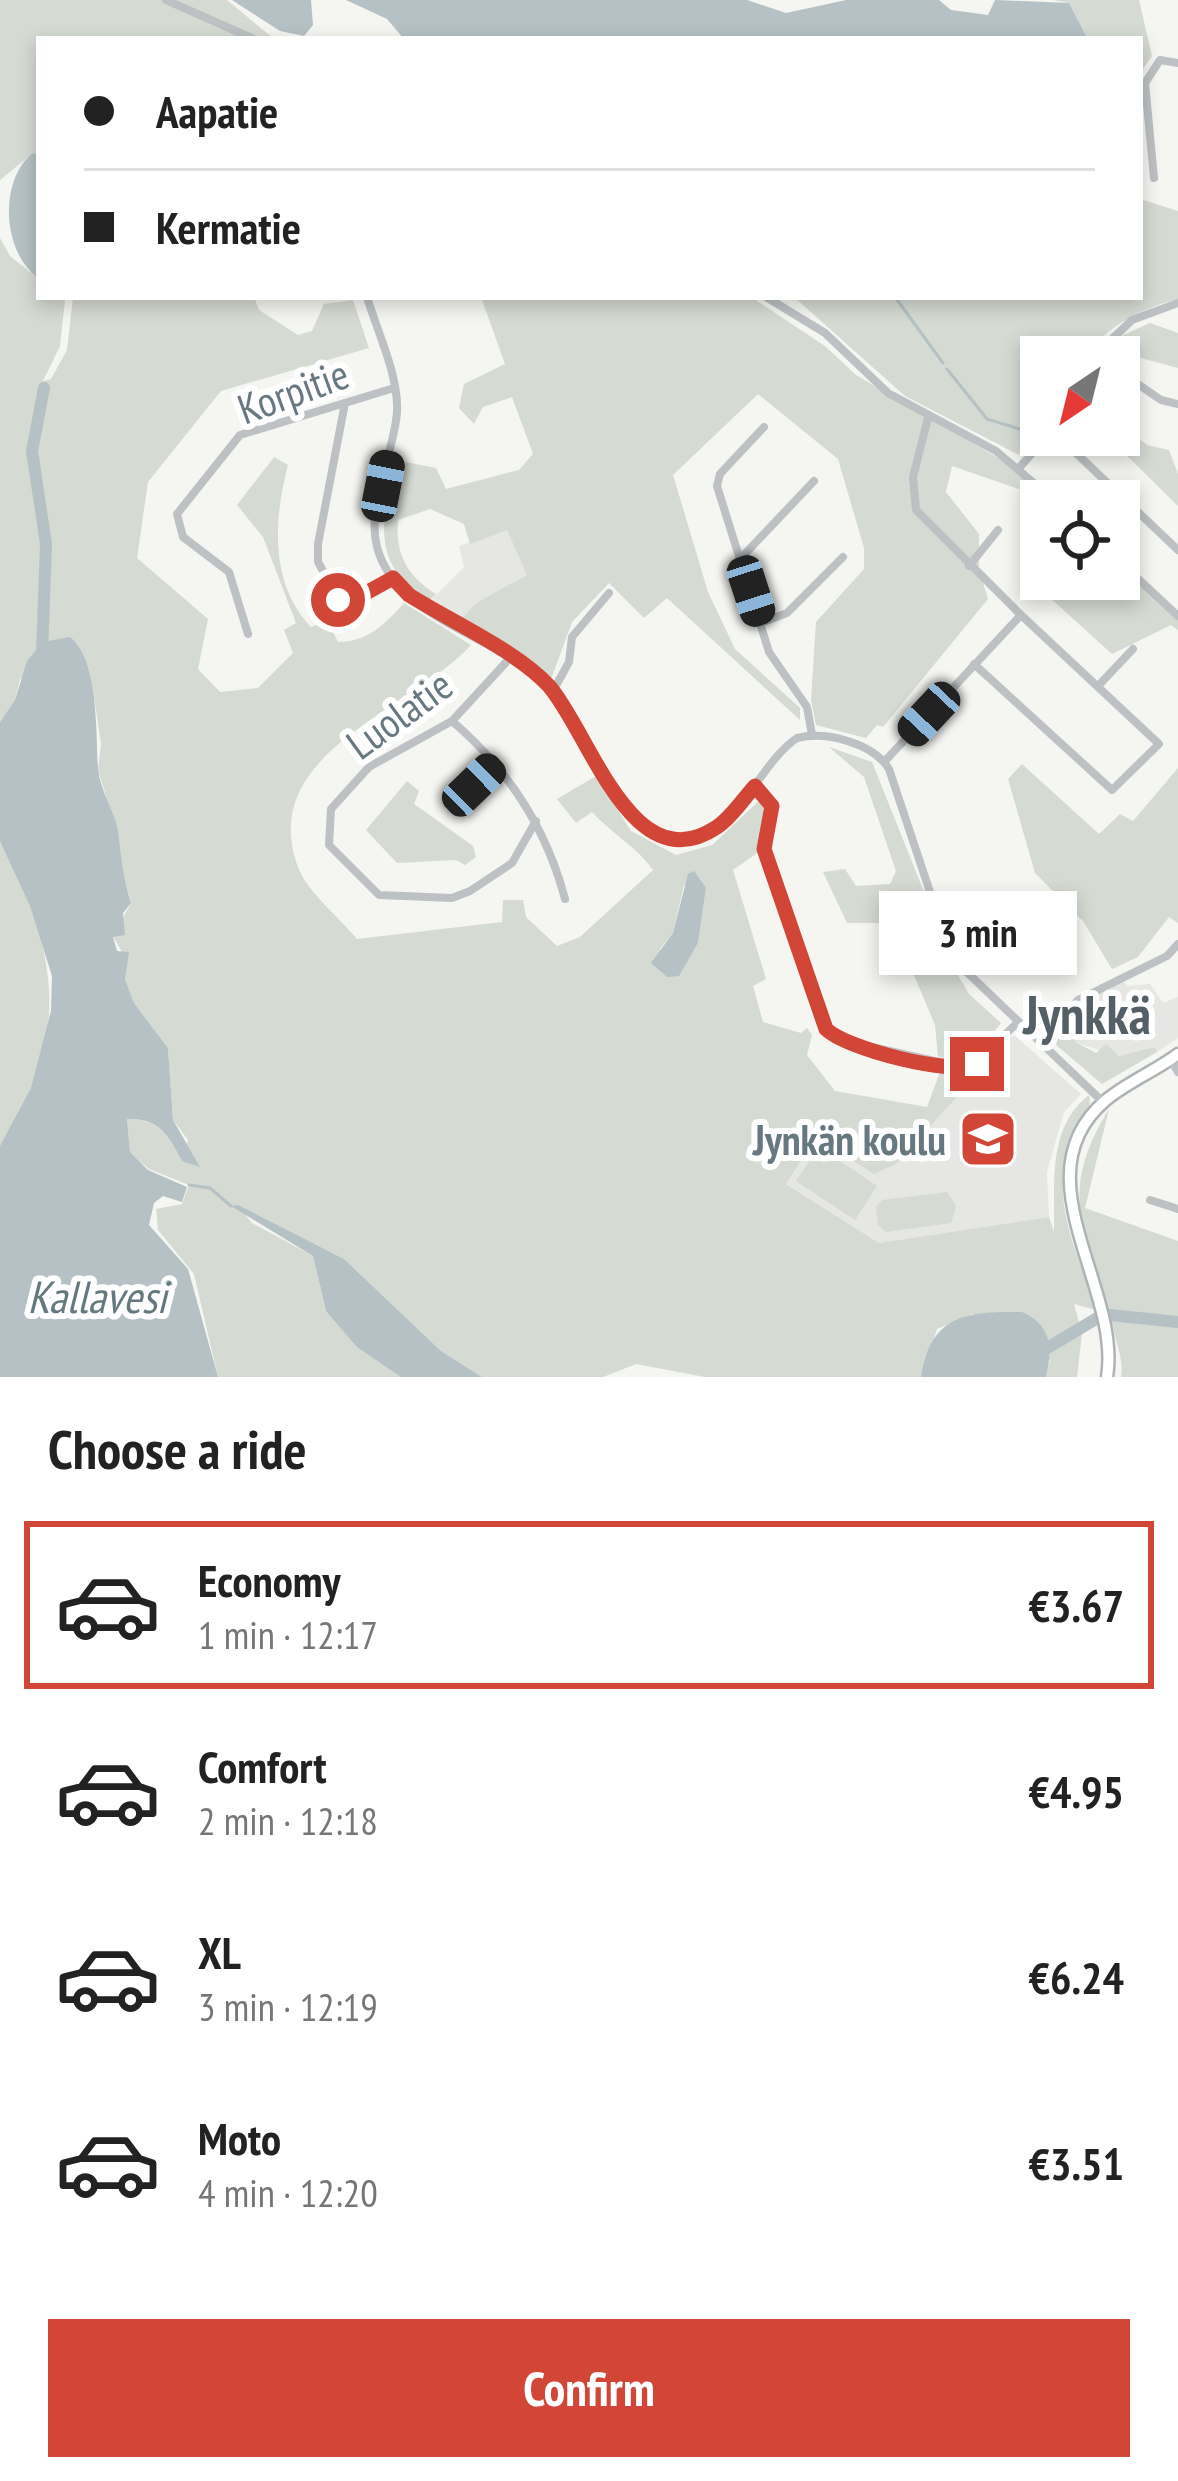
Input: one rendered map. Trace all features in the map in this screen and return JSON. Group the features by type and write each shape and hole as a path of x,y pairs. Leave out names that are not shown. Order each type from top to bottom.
{"main road":[{"path":"1107,1377 1105,1318 1076,1231 1070,1175 1081,1135 1103,1102 1174,1057"}],"street":[{"path":"166,0 247,36"},
{"path":"1154,178 1145,83 1160,60 1178,63"},
{"path":"368,300 397,412 375,535 393,578 409,595 510,658 553,691 629,812 660,837 683,840 720,826 791,742 812,735 844,742 885,761 952,958 1103,1102"},
{"path":"771,300 824,333 888,393 1032,480"},
{"path":"1116,336 1132,320 1178,303"},
{"path":"1140,385 1161,400 1178,404"},
{"name":"Korpitie","path":"248,634 229,572 183,537 177,514 240,435 394,388"},
{"path":"345,403 319,562 341,603 393,578"},
{"path":"928,418 913,499 928,527 1159,744 1112,790 974,664"},
{"path":"764,427 717,480 775,667 807,706 812,735"},
{"path":"1019,468 1031,456"},
{"path":"1075,456 1178,550"},
{"path":"740,559 814,481"},
{"path":"969,566 998,530"},
{"path":"761,623 787,613 843,557"},
{"path":"1140,581 1178,616"},
{"path":"553,691 564,676 581,622 608,592"},
{"path":"885,761 1021,616"},
{"path":"1098,686 1132,649"},
{"name":"Luolatie","path":"510,658 452,721 369,767 342,796 329,817 333,853 379,895 452,898 512,863 536,821"},
{"path":"452,721 496,763 536,821 565,899"},
{"path":"451,807 496,763"},
{"path":"755,786 772,806 764,849 819,1017 836,1039 970,1069 1018,1022"},
{"path":"1039,1041 1078,1000 1167,956 1178,944"},
{"path":"1174,1057 1178,1072"},
{"path":"1150,1200 1178,1208"}],"shaded area":[{"path":"0,0 227,0 270,36 36,36 36,154 0,180"},
{"path":"1054,0 1139,0 1152,56 1143,69 1143,36 1086,36 1069,3"},
{"path":"1143,200 1178,211 1178,299 1126,319 1103,336 1020,336 1019,455 905,396 797,300 1143,300"},
{"path":"0,238 10,256 36,277 36,300 65,300 60,346 43,381 51,379 67,350 73,300 255,300 259,310 298,335 312,331 324,304 353,300 369,348 221,391 148,482 137,558 208,619 198,669 220,692 258,688 293,653 284,630 296,623 263,537 237,505 274,457 288,465 278,528 282,570 297,610 311,627 328,621 338,642 358,639 383,625 404,603 471,645 318,764 299,793 291,827 298,867 309,886 357,939 502,922 503,900 523,900 526,917 557,946 580,937 653,870 592,812 576,823 557,799 596,776 631,831 676,855 712,845 762,798 766,808 760,851 733,870 766,979 753,986 763,1022 801,1033 807,1028 812,1035 807,1055 835,1091 927,1107 940,1072 973,1079 896,1164 874,1174 816,1137 786,1184 879,1243 1049,1217 1054,1232 1054,1176 1060,1140 1075,1108 1089,1095 1063,1192 1071,1237 1096,1310 1074,1304 1082,1334 1077,1377 1046,1377 1050,1360 973,1314 937,1329 921,1377 705,1377 636,1364 603,1377 482,1377 441,1351 344,1259 238,1206 252,1223 313,1256 326,1311 401,1377 218,1377 194,1274 158,1230 156,1209 182,1204 189,1185 149,1169 130,1153 127,1119 162,1130 182,1161 188,1140 173,1120 168,1048 134,1003 125,979 126,959 113,936 131,903 117,851 118,834 98,770 101,744 94,697 82,662 20,679 15,700 0,722","holes":["684,885 706,888 698,943 679,975 660,949 673,933"]},
{"path":"482,300 756,300 825,346 856,375 1029,480 1020,480 1020,489 952,466 946,492 979,534 979,570 988,599 883,727 877,725 866,738 816,725 811,700 816,622 864,569 864,548 838,459 758,394 673,475 708,592 735,649 800,708 800,720 667,598 644,618 609,583 572,622 550,682 462,618 476,603 527,575 507,530 470,544 464,524 430,509 398,520 401,554 417,580 436,594 429,601 396,572 388,556 384,521 395,460 436,468 446,489 519,470 533,454 512,397 483,407 474,424 459,408 464,384 505,364"},
{"path":"1150,323 1178,333 1178,368 1140,358 1140,336 1121,336"},
{"path":"1140,440 1169,450 1178,474 1178,506 1127,456 1140,456"},
{"path":"507,530 528,575 476,603 462,618 432,599 464,567 459,546"},
{"path":"1140,584 1178,620 1178,630 1171,625 1112,654 1052,600 1140,600"},
{"path":"829,747 872,762 956,972 969,994 1001,1023 971,1061 938,1057 935,1025 892,923 847,923 823,872 845,869 856,886 890,884 896,871 864,777"},
{"path":"1022,764 1099,834 1120,814 1133,821 1178,768 1178,923 1169,917 1138,957 1112,969 1083,921 1035,873 1008,779"},
{"path":"407,781 419,791 414,804 473,846 476,857 465,865 456,860 397,863 366,830"},
{"path":"0,841 35,918 49,994 39,1070 0,1146"},
{"path":"1122,980 1128,986 1150,984 1163,1003 1178,997 1178,1038 1157,1052 1155,1047 1119,1056 1074,1042 1064,1019 1080,1002"},
{"path":"1064,1019 1082,1031 1075,1042 1096,1053 1106,1044 1119,1056 1155,1047 1157,1052 1102,1084 1048,1038"},
{"name":"Jynkän koulu","path":"1014,1035 1081,1094 1064,1112 1047,1172 1049,1217 879,1243 785,1183 816,1137 874,1173 972,1079 967,1075"},
{"path":"1109,1109 1085,1208 1178,1241 1178,1377 1121,1377 1120,1354 1087,1244 1079,1195 1082,1169"},
{"path":"819,1147 877,1186 855,1220 796,1181"},
{"path":"947,1192 956,1206 951,1223 886,1232 878,1225 876,1207 882,1200"}],"water":[{"path":"232,0 311,0 313,25 304,36 280,31"},
{"path":"346,0 747,0 786,13 846,0 939,0 951,10 988,15 995,0 1069,3 1086,36 401,36 387,19"},
{"path":"36,154 36,276 17,251 11,233 10,196 22,164"},
{"name":"Kallavesi","path":"70,637 91,680 99,777 116,823 131,903 123,913 125,935 113,937 117,951 129,952 125,979 134,1003 168,1048 173,1120 200,1167 182,1161 162,1130 148,1121 127,1119 130,1152 148,1170 187,1187 182,1202 163,1196 154,1203 149,1225 188,1269 218,1377 0,1377 0,1146 31,1088 51,1011 52,976 30,906 0,841 0,722 15,700 27,661 43,642"},
{"path":"694,871 706,888 698,943 679,976 667,977 651,963 673,933 688,874"},
{"path":"238,1205 344,1259 441,1351 482,1377 401,1377 357,1347 326,1311 313,1256 231,1206"},
{"path":"1022,1312 1039,1323 1048,1338 1046,1377 921,1377 933,1341 954,1321 984,1313"}],"waterway":[{"path":"897,300 943,363"},
{"path":"947,369 987,419 1020,429"},
{"path":"42,654 46,544 32,451 44,388"},
{"path":"189,1185 210,1188 231,1206"},
{"path":"1110,1315 1178,1322"},
{"path":"1049,1347 1099,1317"}],"place":[{"name":"Jynkän koulu","path":"988,1139"}],"district":[{"name":"Jynkkä","path":"1087,1014"}],"route":[{"path":"338,600 346,604 393,578 409,595 544,681 629,812 660,837 683,840 720,826 755,786 772,806 764,849 826,1029 852,1046 958,1069 977,1064"}]}
